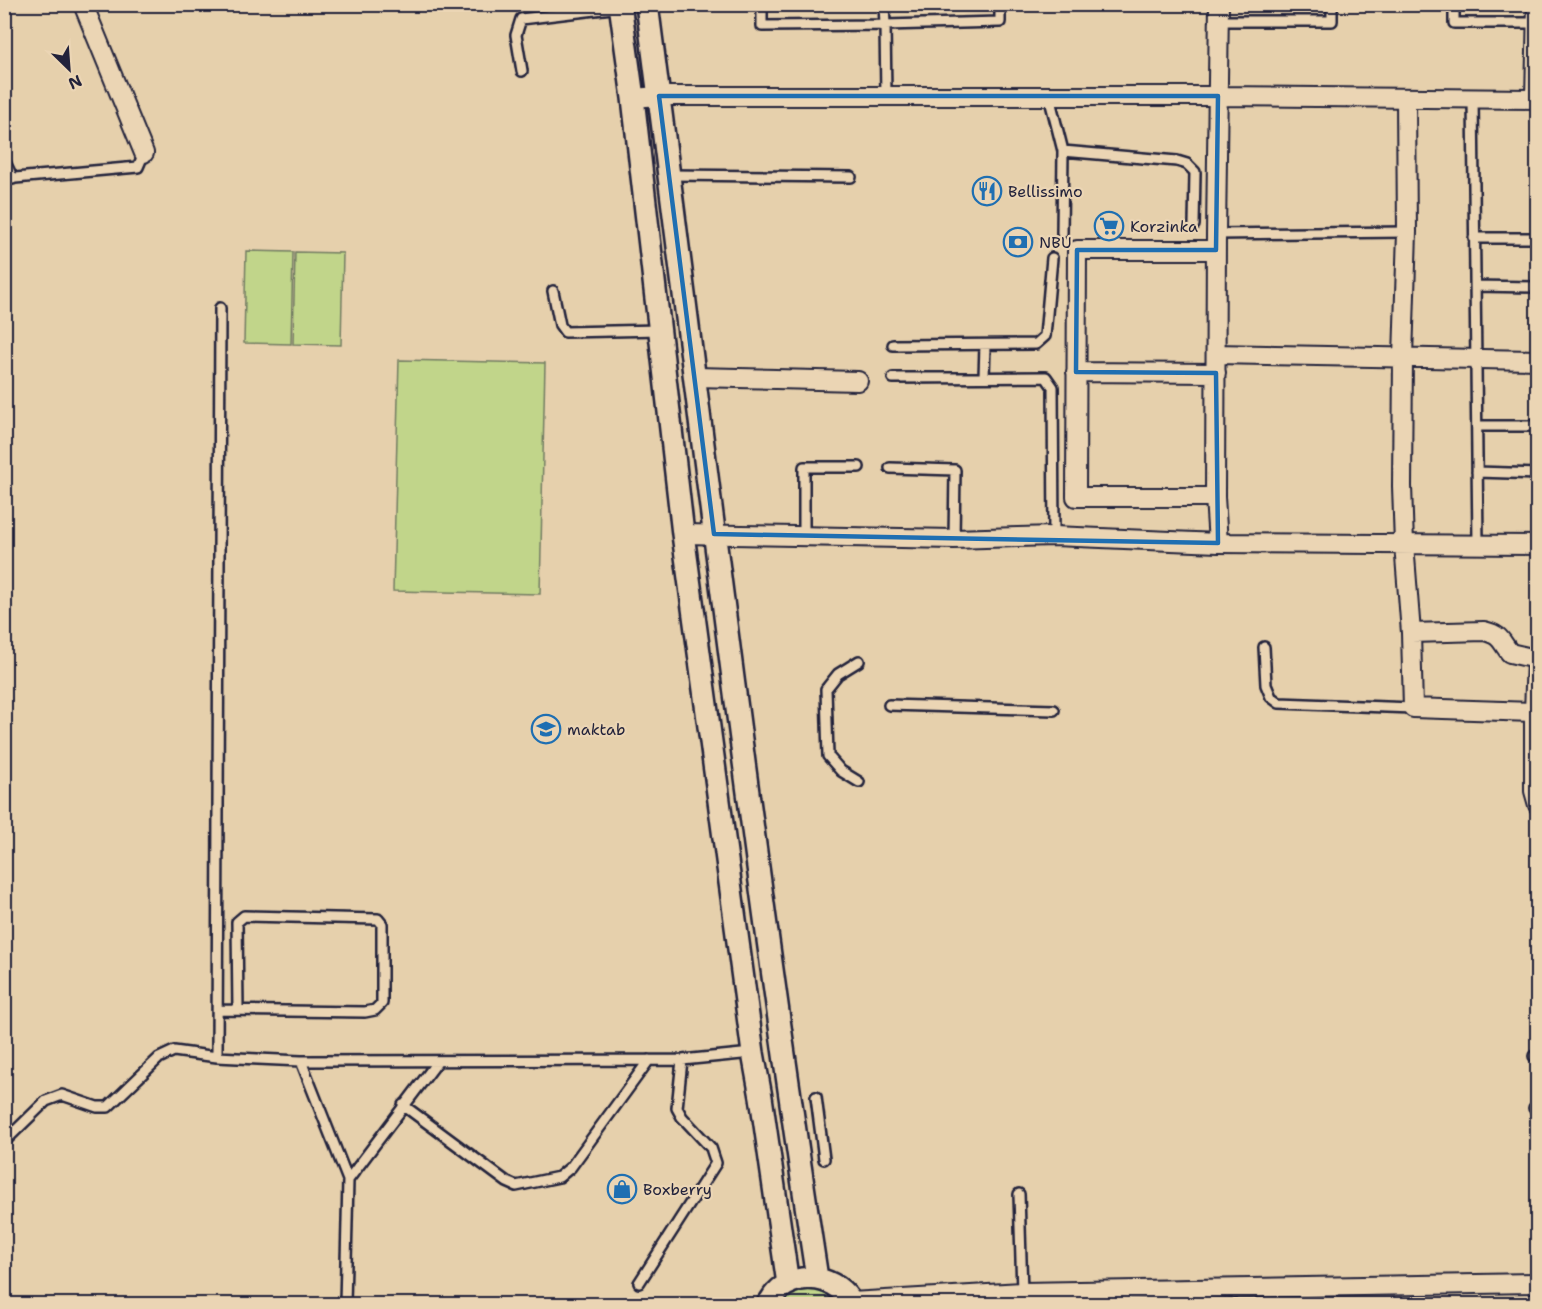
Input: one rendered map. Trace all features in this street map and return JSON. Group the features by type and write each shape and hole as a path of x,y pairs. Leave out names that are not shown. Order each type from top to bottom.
{"street":[{"path":"83,4 144,153"},
{"path":"647,4 714,534 789,1097 816,1278"},
{"path":"633,98 659,96 1218,96 1536,99 1537,4"},
{"path":"620,6 633,98 683,534 753,1053 788,1284"},
{"path":"1218,543 1215,497 1219,13"},
{"path":"1406,98 1407,232 1402,486 1413,708 1534,712"},
{"path":"1215,497 1076,496 1076,372 1077,250 1216,242"},
{"path":"1216,354 1538,360"},
{"path":"1076,372 1216,373"},
{"path":"695,377 858,381"},
{"path":"683,534 954,539 1054,536 1218,543 1538,545"},
{"path":"1411,633 1484,631 1500,637 1510,653 1537,659 1534,790 1538,805"},
{"path":"768,1305 777,1292 788,1284 802,1279 816,1278 831,1282 843,1290 852,1303 1022,1292 1538,1283"}],"lane":[{"path":"762,4 762,26 1000,22 1000,4"},
{"path":"884,4 886,96"},
{"path":"1219,13 1332,21 1332,4"},
{"path":"1454,4 1454,23 1537,23"},
{"path":"522,71 516,35 521,19 620,6"},
{"path":"1049,96 1063,151 1062,233"},
{"path":"1473,98 1478,544"},
{"path":"1063,151 1176,161 1187,164 1195,172 1194,225"},
{"path":"4,160 9,179 138,167 144,153"},
{"path":"669,175 851,177"},
{"path":"1216,242 1407,232"},
{"path":"1474,238 1538,238"},
{"path":"893,345 1036,344 1045,336 1052,258"},
{"path":"1475,286 1538,287"},
{"path":"553,291 560,325 565,332 660,330"},
{"path":"217,1057 220,308"},
{"path":"984,377 985,345"},
{"path":"893,378 1046,377 1053,387 1054,536"},
{"path":"1477,426 1538,426"},
{"path":"804,537 804,467 859,467"},
{"path":"890,468 955,470 954,539"},
{"path":"1477,472 1538,474"},
{"path":"1264,647 1266,685 1271,697 1279,703 1413,708"},
{"path":"859,661 838,674 826,688 828,756 841,771 859,782"},
{"path":"889,705 1054,710"},
{"path":"218,1010 365,1012 375,1010 382,1003 382,924 378,919 244,916 237,922 238,1010"},
{"path":"4,1142 46,1101 62,1095 98,1107 108,1107 159,1058 174,1051 217,1057 301,1061 682,1060 753,1053"},
{"path":"403,1105 507,1182 516,1186 559,1177 571,1167 649,1060"},
{"path":"639,1283 716,1163 711,1148 676,1108 682,1060"},
{"path":"301,1061 348,1180 345,1305"},
{"path":"348,1180 438,1061"},
{"path":"816,1097 824,1159"},
{"path":"1019,1194 1022,1292"}],"highlighted area":[{"path":"659,96 1218,96 1216,250 1077,250 1076,372 1216,373 1218,543 714,534"}],"green space":[{"path":"246,251 293,252 291,344 244,343"},
{"path":"295,252 343,253 341,345 293,344"},
{"path":"399,360 545,363 540,594 393,591"},
{"path":"809,1288 834,1297 840,1304 782,1304 787,1298"}],"place":[{"name":"Bellissimo","path":"987,191"},
{"name":"Korzinka","path":"1109,226"},
{"name":"NBU","path":"1018,242"},
{"name":"maktab","path":"546,729"},
{"name":"Boxberry","path":"622,1189"}]}
